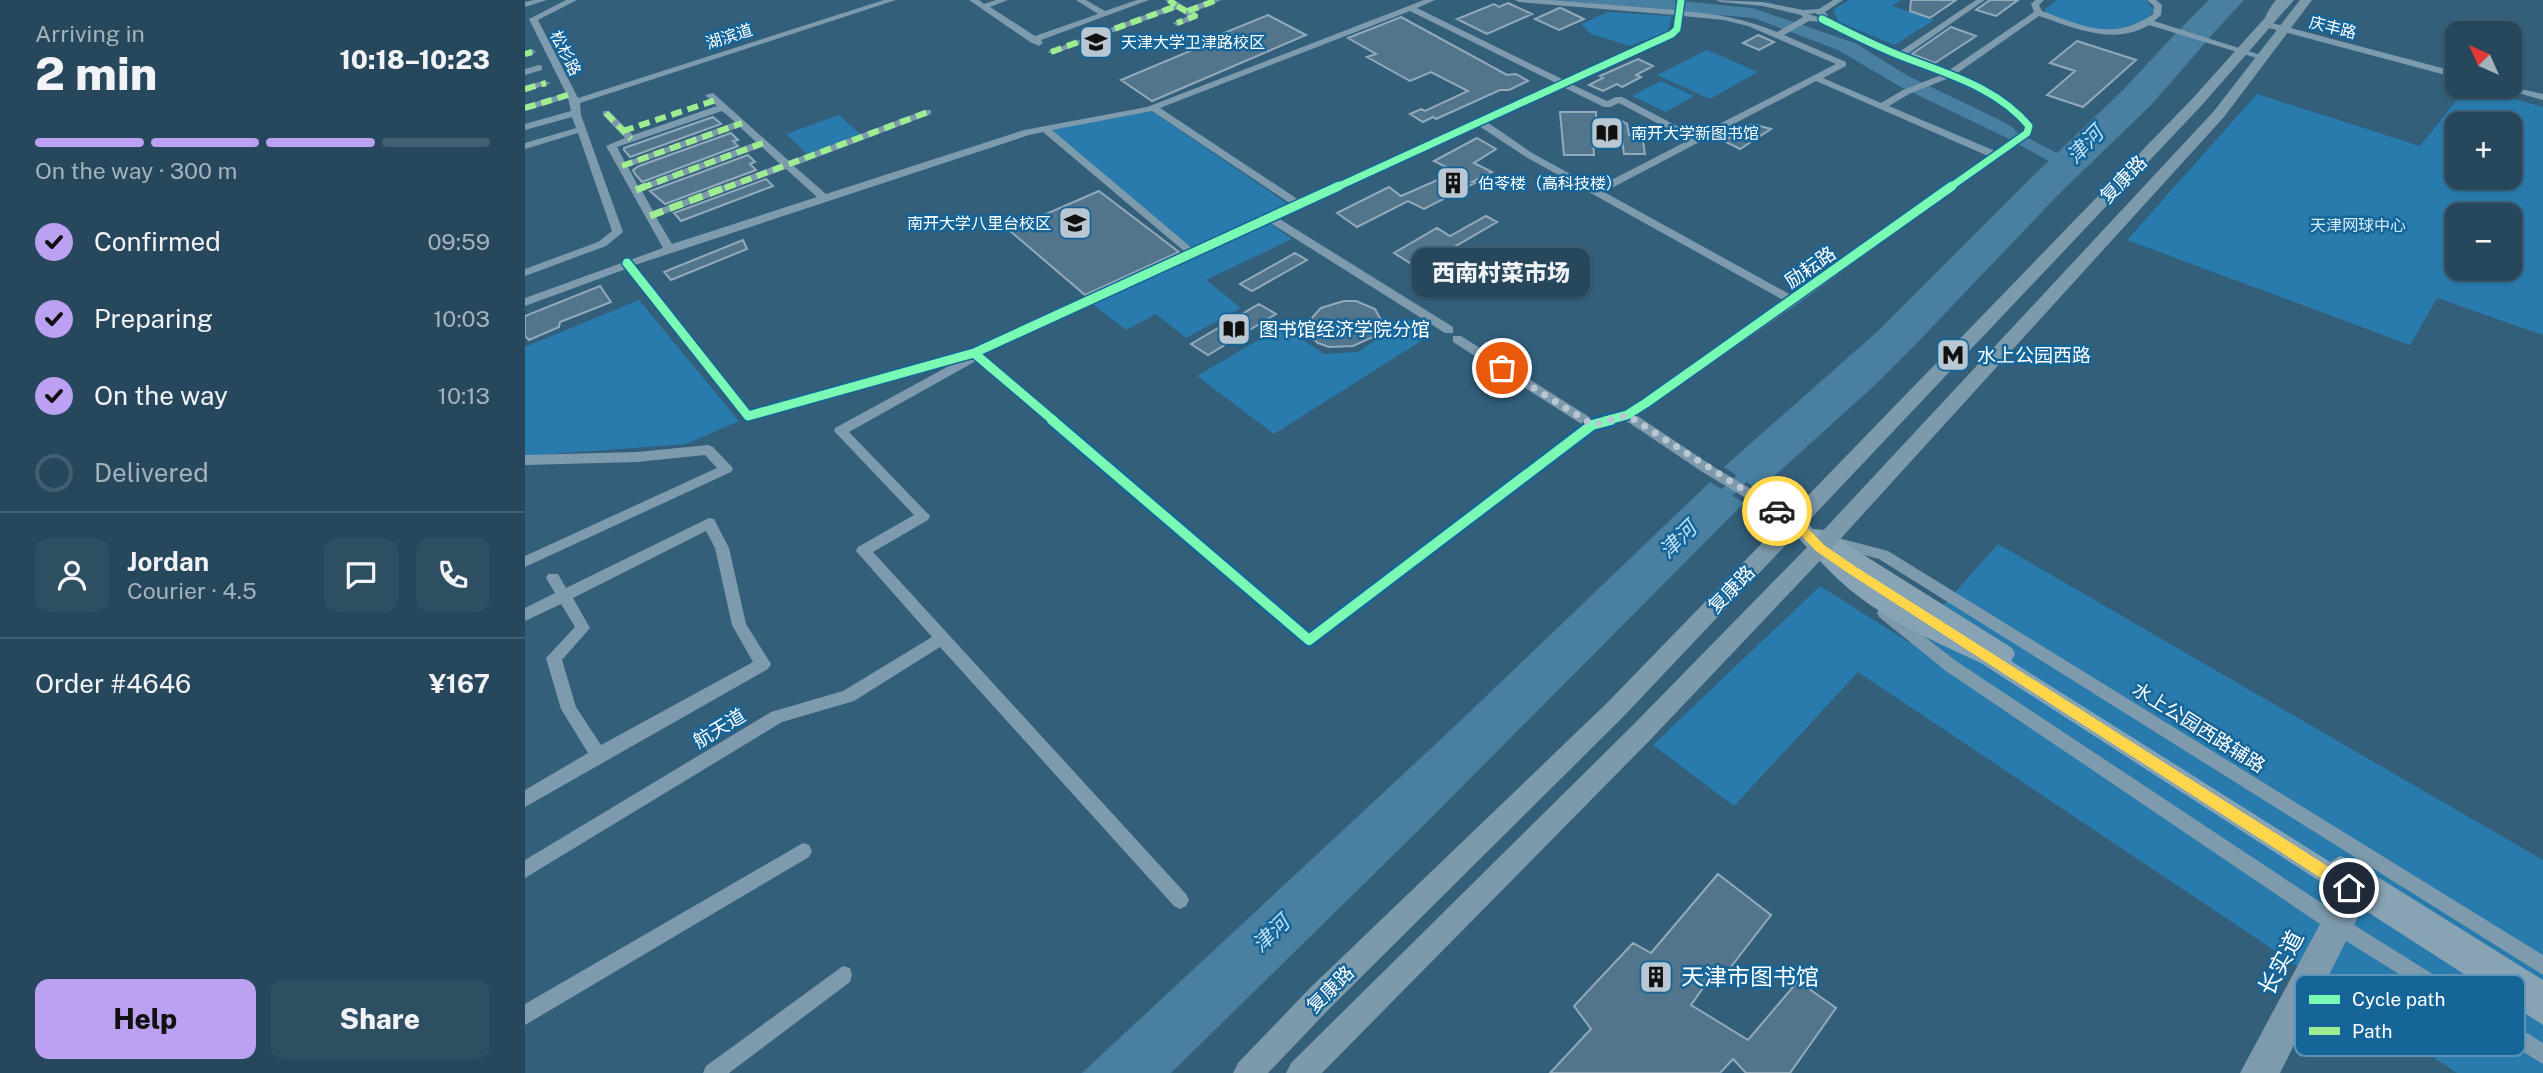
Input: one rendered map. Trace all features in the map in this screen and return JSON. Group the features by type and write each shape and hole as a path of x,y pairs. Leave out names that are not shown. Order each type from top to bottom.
{"highway":[{"name":"复康路","path":"2280,28 2288,0"},
{"name":"复康路","path":"1248,1073 1329,989 1615,710 2245,51 2280,28 2306,0"},
{"name":"复康路","path":"1301,1073 1642,732 1823,544 2219,114 2245,51"}],"main road":[{"path":"1795,522 1823,544 1863,588 1908,618 1990,651 2358,886 2489,975"},
{"path":"1823,544 1878,561 1923,587 1990,651"},
{"path":"2358,886 2509,975"},
{"path":"2525,984 2543,995"},
{"path":"2525,1000 2543,1012"}],"street":[{"path":"525,5 543,0"},
{"name":"松杉路","path":"573,0 529,20 573,98"},
{"name":"湖滨道","path":"525,108 573,98 892,0"},
{"path":"973,0 1053,52 1170,1 1195,16 1177,23"},
{"path":"983,7 1004,0"},
{"path":"1080,0 1104,14"},
{"path":"1033,40 1145,0"},
{"path":"1188,11 1217,0"},
{"path":"525,302 627,263 1044,128 1153,107 1431,0"},
{"path":"1519,0 1741,20 1783,33 1843,64 1596,192"},
{"path":"1180,900 863,551 923,516 840,431 976,355 1561,82 1672,34 1677,29 1681,0"},
{"path":"1720,0 1763,4 1811,16 1948,75"},
{"path":"1811,16 1816,0"},
{"path":"1783,33 1839,0"},
{"path":"1899,56 1981,0"},
{"path":"2038,13 2035,4 2040,0"},
{"path":"2038,13 2099,32 2124,33 2138,29 2157,15 2158,5 2151,0"},
{"path":"2280,0 2272,11 2280,28"},
{"path":"1410,8 1607,105 1619,99 1694,139"},
{"path":"1881,107 1906,92 1948,75 2038,13"},
{"path":"2149,22 2245,51"},
{"name":"庆丰路","path":"2280,28 2445,67"},
{"name":"庆丰路","path":"2280,28 2445,72"},
{"path":"525,72 539,68"},
{"name":"励耘路","path":"1593,425 1627,415 2025,136 2029,126 2013,108 1948,75"},
{"path":"1816,78 1997,156"},
{"path":"525,89 546,83"},
{"path":"2522,88 2543,95"},
{"path":"2522,91 2543,95"},
{"path":"525,273 602,244 618,232 581,130 573,98"},
{"path":"669,249 611,146 627,135 716,101 824,198"},
{"path":"1153,107 1299,204"},
{"path":"650,216 928,112"},
{"path":"525,127 576,113"},
{"path":"606,113 627,135"},
{"path":"1478,121 1529,155 1793,301"},
{"path":"622,166 742,123"},
{"path":"1044,128 1193,254"},
{"path":"525,146 581,130"},
{"path":"636,190 763,143"},
{"path":"976,355 1310,640 1593,425 1270,218"},
{"path":"627,263 748,416 976,355"},
{"path":"1627,415 1709,470 1795,522"},
{"path":"525,460 637,457 697,449 708,450 726,469 525,562"},
{"path":"525,615 709,523 722,548 739,625 763,664 598,755 525,799"},
{"path":"1823,544 1854,593 1895,620 1951,666 2418,975"},
{"name":"水上公园西路辅路","path":"1823,544 1883,555 2543,965"},
{"path":"553,578 583,628 554,658 569,709 598,755"},
{"name":"航天道","path":"525,870 777,717 848,696 942,638"},
{"path":"525,1015 803,851"},
{"name":"长实道","path":"2308,975 2358,886"},
{"name":"长实道","path":"2314,975 2338,924"},
{"path":"713,1073 843,975"},
{"name":"长实道","path":"2250,1073 2295,997"},
{"name":"长实道","path":"2269,1073 2295,1017"},
{"path":"2525,1043 2543,1054"}],"green space":[{"path":"1849,0 1901,0 1892,6 1934,20 1895,45 1839,22 1833,10"},
{"path":"2057,0 2146,0 2154,10 2144,21 2132,28 2104,30 2046,14 2045,9"},
{"path":"1608,12 1672,16 1668,31 1630,46 1591,34 1581,24"},
{"path":"1707,50 1758,72 1710,99 1657,75"},
{"path":"1661,81 1694,96 1666,112 1632,96"},
{"name":"天津网球中心","path":"2257,94 2420,146 2445,115 2445,189 2522,189 2522,112 2447,112 2458,98 2511,98 2543,107 2543,335 2437,298 2410,345 2127,240"},
{"path":"1150,110 1288,204 1191,249 1051,130"},
{"path":"839,115 860,134 807,154 786,134"},
{"path":"1264,219 1292,239 1206,280 1241,308 1186,338 1156,314 1126,330 1089,301"},
{"path":"639,300 739,421 686,444 525,456 525,347"},
{"path":"1407,319 1432,334 1274,434 1197,376 1282,326 1324,354 1358,352"},
{"path":"1998,544 2543,860 2543,1073 2457,1073 2432,1056 2525,1056 2525,975 2311,975 1858,672 1734,806 1653,745 1820,586 1910,643"}],"water":[{"path":"1544,0 1671,0 1752,8 1855,43 1908,76 2002,121 2015,129 2014,135 2005,137 1899,86 1838,50 1754,18"},
{"path":"2209,0 2244,0 2208,39 2179,30"},
{"path":"2177,32 2207,41 2151,105 2057,196 1874,386 1759,490 1724,467 1878,331 2121,92"},
{"path":"1710,482 1744,503 1425,824 1171,1073 1082,1073 1455,726"}],"building":[{"path":"1911,0 1956,0 1930,18 1910,11"},
{"path":"1990,0 2018,0 1996,16 1976,10"},
{"path":"1508,3 1532,14 1487,34 1457,19 1494,4 1499,7"},
{"path":"1559,8 1584,19 1559,30 1535,19"},
{"path":"1268,15 1306,35 1152,101 1121,80 1202,46 1197,44"},
{"path":"1401,17 1507,75 1516,74 1528,81 1423,122 1410,114 1421,109 1425,111 1468,91 1431,72 1410,81 1367,57 1376,54 1348,38"},
{"path":"1951,27 1976,36 1935,63 1912,54"},
{"path":"1758,35 1774,42 1759,50 1743,43"},
{"path":"2077,41 2136,60 2083,107 2047,95 2075,71 2050,63"},
{"path":"1638,59 1653,66 1636,75 1641,77 1622,87 1617,84 1603,91 1589,85 1603,78 1600,76"},
{"name":"南开大学新图书馆","path":"1560,112 1596,112 1596,119 1620,120 1627,124 1629,135 1642,135 1645,154 1624,154 1622,139 1593,139 1594,155 1564,155"},
{"path":"713,117 721,124 630,157 624,150 624,148"},
{"path":"1752,124 1771,129 1740,149 1724,141"},
{"path":"731,133 738,140 733,141 738,146 642,182 633,170 639,166"},
{"name":"伯苓楼（高科技楼）","path":"1477,138 1496,149 1474,163 1492,172 1472,182 1475,183 1424,209 1408,201 1357,227 1337,213 1389,187 1401,196 1456,172 1434,161"},
{"path":"748,155 755,162 750,164 756,170 665,204 650,191"},
{"path":"766,179 773,186 681,221 674,213"},
{"path":"1099,191 1179,252 1085,295 1009,230"},
{"path":"1486,216 1497,222 1418,268 1394,253 1437,228 1450,236"},
{"path":"743,240 747,249 671,280 664,272"},
{"path":"1295,253 1307,260 1252,291 1240,284"},
{"path":"600,286 611,302 560,322 559,327 529,340 525,336 525,316"},
{"path":"1344,301 1356,301 1375,309 1382,322 1380,330 1373,337 1353,346 1329,347 1318,343 1311,337 1308,322 1321,308"},
{"name":"图书馆经济学院分馆","path":"1259,304 1276,314 1208,355 1191,344"},
{"name":"天津市图书馆","path":"1718,874 1771,915 1727,972 1718,967 1691,1005 1748,1040 1798,981 1836,1008 1790,1073 1746,1073 1733,1059 1720,1073 1550,1073 1591,1029 1574,1006 1633,943 1651,953"}],"waterway":[{"path":"1986,121 2066,164"},
{"name":"津河","path":"1712,506 1754,467"}],"marked path":[{"path":"1051,52 1177,6 1169,0"},
{"path":"1188,11 1217,0"},
{"path":"1177,6 1195,16 1177,23"},
{"path":"525,54 532,52"},
{"path":"525,89 546,83"},
{"path":"525,108 571,94"},
{"path":"623,131 716,100"},
{"path":"650,216 928,112"},
{"path":"606,113 631,139"},
{"path":"622,166 742,123"},
{"path":"636,190 763,143"}],"cycle path":[{"path":"627,263 748,416 974,353 1672,34 1677,29 1681,0"},
{"path":"974,353 1309,640 1592,425 1627,415 1646,403 2027,133 2029,126 2018,113 1987,91 1887,50 1822,19"}],"way so far":[{"path":"1502,368 1593,425 1627,415 1709,470 1777,511"}],"place":[{"name":"天津大学卫津路校区","path":"1096,42"},
{"name":"南开大学新图书馆","path":"1607,133"},
{"name":"伯苓楼（高科技楼）","path":"1453,183"},
{"name":"南开大学八里台校区","path":"1075,223"},
{"name":"图书馆经济学院分馆","path":"1234,329"},
{"name":"水上公园西路","path":"1953,355"},
{"name":"西南村菜市场","path":"1502,368"},
{"name":"天津市图书馆","path":"1656,977"}],"route":[{"path":"1777,511 1795,522 1820,548 1849,568 2349,888"}]}
